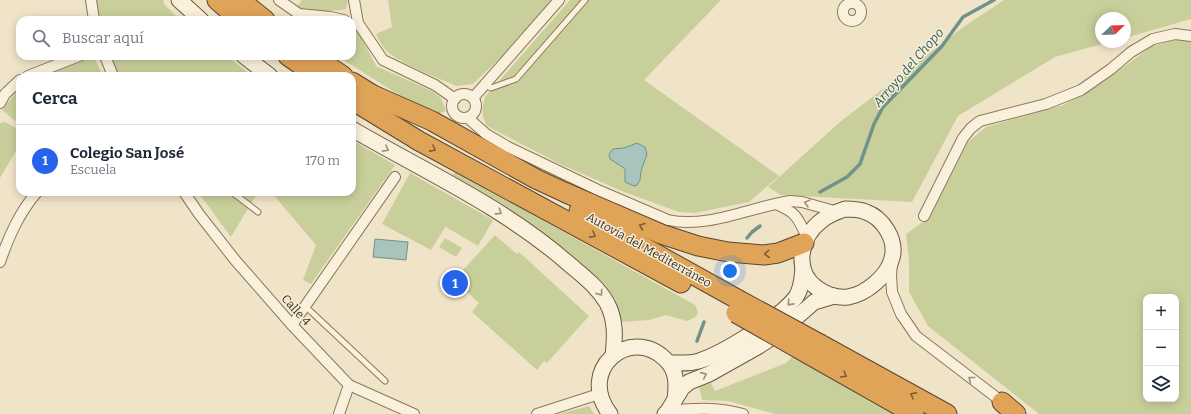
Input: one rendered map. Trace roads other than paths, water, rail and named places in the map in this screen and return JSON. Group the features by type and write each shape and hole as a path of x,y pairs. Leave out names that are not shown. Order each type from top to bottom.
{"highway":[{"path":"217,0 235,16"},
{"path":"240,0 260,16"},
{"path":"294,60 311,72"},
{"path":"319,60 336,72"},
{"name":"Autovía del Mediterráneo","path":"356,85 437,134 815,350 914,414"},
{"path":"371,94 432,121 536,179 661,234 698,246 728,252 764,255 778,253 806,240"},
{"name":"Autovía del Mediterráneo","path":"356,102 419,141 734,304"},
{"name":"Autovía del Mediterráneo","path":"815,350 947,414"}],"street":[{"path":"91,0 93,16"},
{"path":"179,0 196,16"},
{"path":"280,0 299,14 320,16"},
{"path":"354,0 355,16"},
{"path":"473,98 559,0"},
{"path":"356,24 384,60 434,85 455,99"},
{"path":"924,216 963,138 970,128 980,121 1046,104 1081,90 1111,69 1131,52 1153,39 1175,34 1191,36"},
{"path":"38,72 69,60"},
{"path":"107,60 111,72"},
{"path":"249,60 265,72"},
{"path":"0,102 16,84"},
{"path":"466,95 473,98 476,109 468,118 460,118 454,113 452,106 458,96 466,95"},
{"path":"468,118 486,134 508,147 598,190 668,220 691,222 715,219 776,204 796,201 838,212"},
{"path":"356,131 485,203 523,228 598,289 607,303 614,320 615,336 613,356"},
{"path":"292,326 395,177"},
{"path":"0,262 10,233 34,196"},
{"name":"Calle 4","path":"187,196 235,260 292,326 349,385 414,414"},
{"path":"776,204 794,214 799,221 806,240"},
{"path":"669,363 691,362 706,358 750,335 769,322 786,308 796,296 802,285 803,268 801,253 806,240 820,221 845,209 859,210 878,219 884,225 891,239 893,253 891,276 892,292 901,314 916,336 1009,408 1019,414"},
{"path":"803,268 813,285 827,294 847,297 855,295 866,289 878,280 886,272 892,260"},
{"path":"669,408 682,388 689,382 709,374 759,346 780,332 814,302 834,296"},
{"path":"610,414 603,405 599,394 598,383 601,373 613,356 624,350 636,347 649,349 660,354 669,363 675,374 677,386 669,408"},
{"path":"339,414 349,385"},
{"path":"538,414 599,394"},
{"path":"669,408 727,410 743,414"}],"lane":[{"path":"174,0 188,16"},
{"path":"484,84 491,88 516,79 585,0"},
{"path":"237,196 258,212"},
{"path":"305,306 385,381"}],"water":[{"path":"637,143 645,147 647,154 641,171 640,180 637,185 634,186 625,182 624,168 610,159 609,154 613,149 624,148"},
{"path":"375,239 408,242 406,260 373,257"}],"waterway":[{"name":"Arroyo del Chopo","path":"820,192 847,177 860,164 874,124 883,107 942,46 963,17 994,0"},
{"name":"Arroyo del Chopo","path":"747,238 760,226"},
{"name":"Arroyo del Chopo","path":"728,277 735,264"},
{"name":"Arroyo del Chopo","path":"697,341 704,322"}],"place":[{"name":"Colegio San José","path":"455,283"}]}
